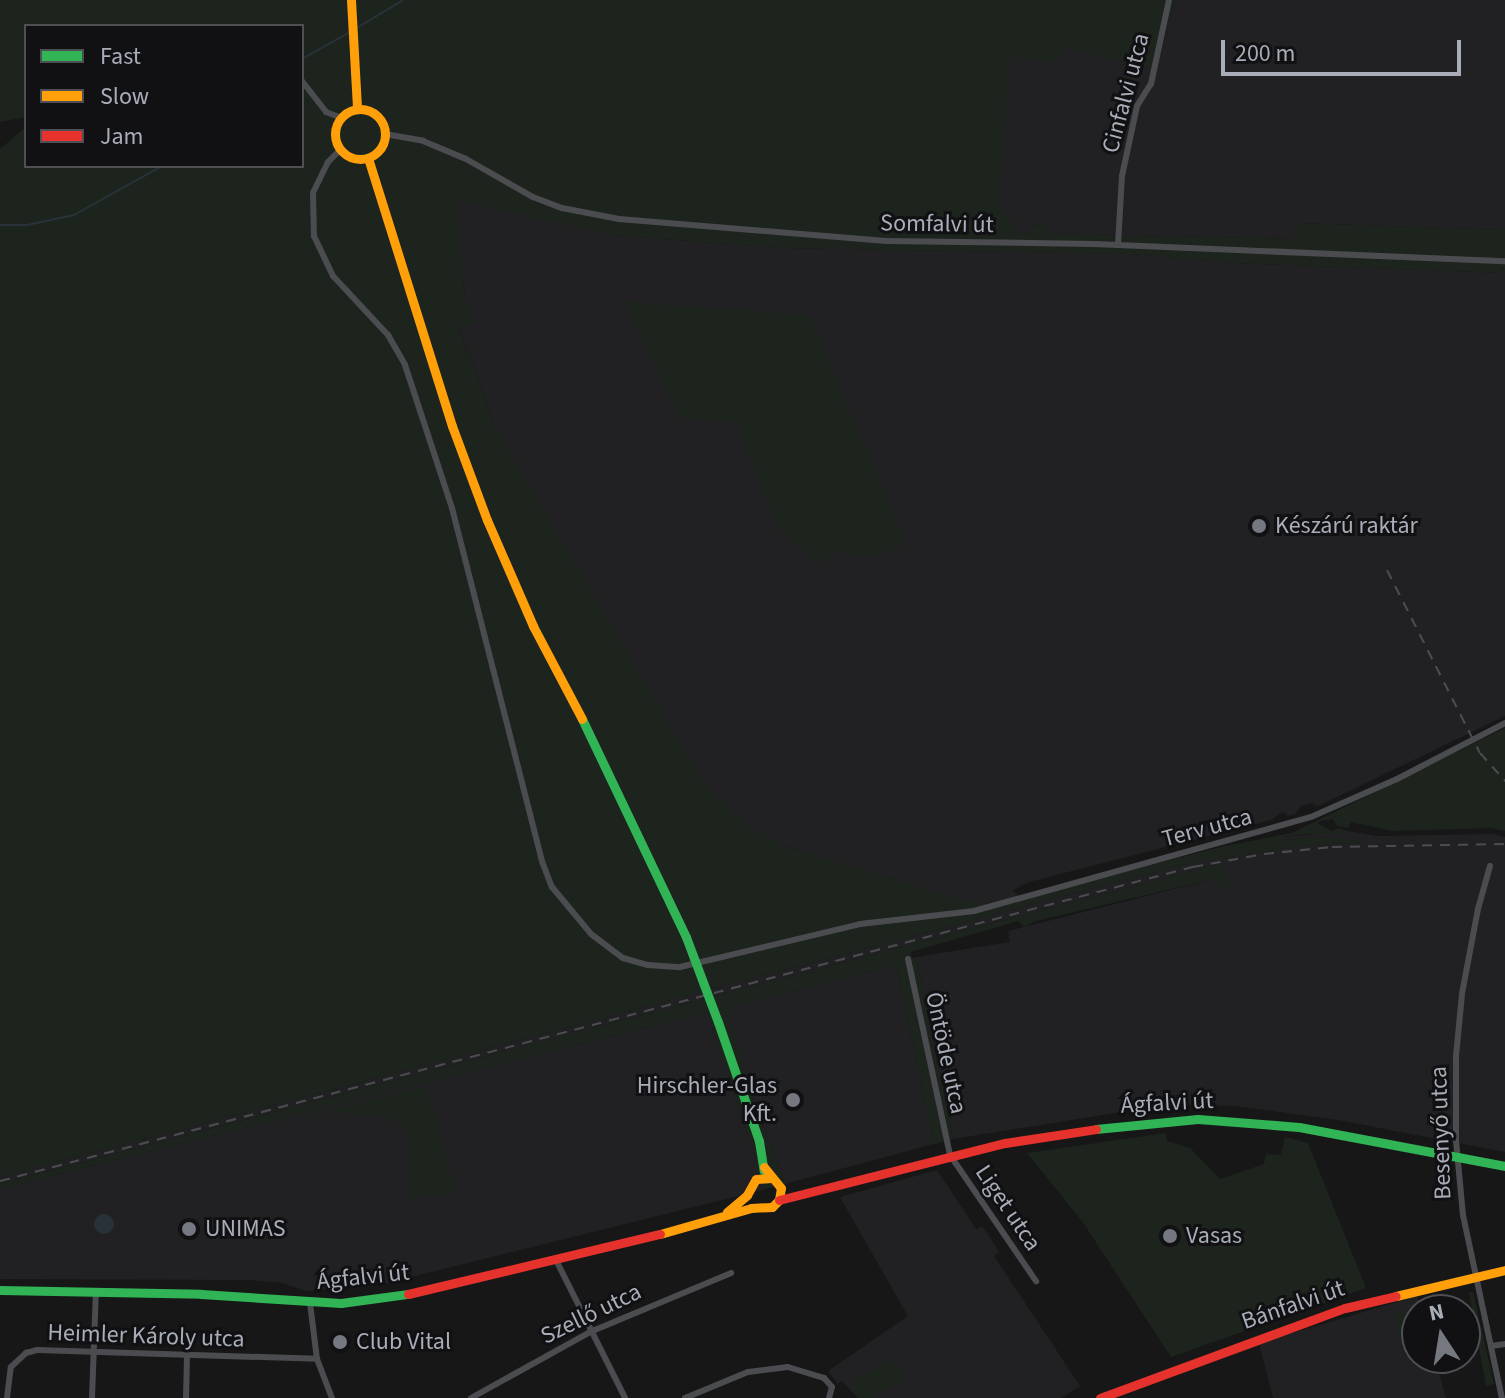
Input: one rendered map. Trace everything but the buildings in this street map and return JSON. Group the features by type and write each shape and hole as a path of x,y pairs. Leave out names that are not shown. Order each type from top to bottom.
{"main road":[{"path":"351,0 357,109"},
{"path":"357,109 377,115 385,134 380,149 368,158 352,158 340,150 335,137 339,117 357,109"},
{"path":"368,158 452,426 487,520 533,626 620,793 686,937 759,1141 766,1174 781,1188 779,1200 768,1208 757,1206 749,1192 753,1182 766,1174"},
{"name":"Ágfalvi út","path":"779,1200 950,1155 1095,1128 1198,1119 1267,1122 1505,1166"},
{"name":"Ágfalvi út","path":"781,1188 801,1191 834,1186"},
{"name":"Ágfalvi út","path":"721,1217 749,1192"},
{"name":"Ágfalvi út","path":"0,1290 230,1295 310,1303 391,1298 556,1260 757,1206"},
{"name":"Bánfalvi út","path":"1100,1398 1345,1308 1505,1270"}],"street":[{"name":"Cinfalvi utca","path":"1118,245 1122,176 1137,106 1151,84 1169,0"},
{"path":"304,84 326,112 339,117"},
{"name":"Somfalvi út","path":"385,134 423,141 547,202 619,219 886,241 1118,245 1505,261"},
{"name":"Terv utca","path":"340,150 328,162 313,193 314,236 333,276 388,335 405,365 452,508 543,864 565,907 591,934 623,958 659,966 710,963 860,924 974,911 1289,824 1397,779 1505,723"},
{"name":"Besenyő utca","path":"1490,866 1478,909 1462,994 1456,1056 1456,1157 1463,1215 1502,1398"},
{"name":"Öntöde utca","path":"908,959 950,1155"},
{"name":"Liget utca","path":"950,1155 1036,1281"},
{"path":"556,1260 625,1398"},
{"name":"Szellő utca","path":"471,1398 590,1332 731,1273"},
{"path":"92,1398 96,1291"},
{"path":"310,1303 317,1359 332,1398"},
{"path":"1491,1346 1505,1344"},
{"name":"Heimler Károly utca","path":"7,1398 11,1367 26,1353 94,1352 317,1359"},
{"path":"186,1398 187,1356"},
{"path":"685,1398 748,1372 788,1367 824,1378 831,1395"}],"shaded area":[{"path":"0,0 1175,0 1156,70 1061,47 1059,58 1052,63 1011,56 998,202 1019,233 1028,233 1035,224 1043,225 1046,233 1296,239 1297,223 1505,230 1505,273 1233,263 1132,254 781,248 612,235 456,200 465,299 474,321 459,328 495,427 708,790 751,828 782,845 959,899 998,905 1017,895 1041,893 1225,846 1292,833 1505,728 1505,831 1491,828 1392,831 1351,822 1348,828 1337,826 1333,819 1320,821 1318,824 1333,831 1338,828 1348,831 1347,834 1304,834 1283,837 1283,840 1319,837 1366,842 1296,846 1186,864 0,1177 0,149 24,129 24,168 304,168 304,24 24,24 24,117 0,122"},
{"path":"1175,0 1505,0 1505,230 1297,223 1297,239 1046,233 1043,225 1035,224 1028,233 978,232 992,53 1061,47 1156,70"},
{"path":"455,199 612,235 781,248 1132,254 1233,263 1505,273 1505,716 1316,807 1314,803 1301,806 1295,814 1288,816 1283,812 1271,820 1029,882 1013,890 1017,895 998,905 959,899 782,845 751,828 708,790 495,427 459,327 474,321 465,299"},
{"path":"624,302 810,315 906,544 871,557 838,551 820,564 778,529 737,423 680,418"},
{"path":"1348,831 1378,836 1494,834 1505,837 1505,1152 1338,1120 1234,1106 1171,1104 953,1139 916,957 1010,942 1008,931 1214,879 1220,891 1222,863 0,1184 0,1177 1186,864 1296,846 1365,842 1319,837 1283,840 1283,837"},
{"path":"1222,863 1231,887 1220,891 1214,879 1036,921 1024,927 1018,921 911,952 912,958 916,957 953,1139 930,1145 932,1134 896,965 727,1008 752,1097 785,1184 766,1189 707,1012 0,1189 0,1184"},
{"path":"896,965 932,1134 930,1145 785,1184 752,1097 726,1008"},
{"path":"707,1012 766,1189 371,1287 305,1291 283,1283 249,1280 0,1279 0,1189"},
{"path":"427,1086 456,1192 409,1198 410,1134 391,1118 334,1112 239,1133"},
{"path":"1166,1133 1167,1141 1190,1148 1220,1179 1264,1164 1266,1154 1281,1155 1285,1137 1308,1143 1366,1288 1171,1357 1082,1221 1027,1153"},
{"path":"937,1170 976,1229 982,1226 995,1245 999,1252 994,1256 1080,1386 1061,1398 858,1398 842,1381 838,1384 828,1371 908,1316 840,1197"},
{"path":"104,1214 111,1217 114,1224 111,1231 104,1234 97,1231 94,1224 97,1217"},
{"path":"1401,1301 1401,1374 1439,1374 1446,1398 1273,1398 1259,1343"},
{"path":"1401,1311 1401,1344 1393,1313"},
{"path":"1481,1327 1494,1384 1486,1386 1481,1358"},
{"path":"892,1358 905,1379 873,1398 859,1398 850,1383"}],"waterway":[{"path":"355,29 403,0"},
{"path":"304,58 350,32"},
{"path":"0,225 27,225 74,215 158,168"}],"railway":[{"path":"1387,570 1480,753 1505,781"},
{"path":"0,1181 1193,867 1264,854 1332,847 1505,844"}],"traffic: fast":[{"path":"582,719 686,937"},
{"path":"686,937 718,1022"},
{"path":"718,1022 759,1141 764,1171"},
{"path":"1096,1129 1198,1119 1299,1127 1505,1166"},
{"path":"0,1290 201,1294 341,1303 408,1294"}],"traffic: slow":[{"path":"351,0 357,109"},
{"path":"360,109 378,116 385,134 378,152 360,159 342,152 335,134 342,116 360,109"},
{"path":"368,158 452,426 487,520 533,626 582,719"},
{"path":"660,1234 751,1208 772,1207 779,1200 781,1188 764,1167"},
{"path":"727,1212 747,1195 756,1179 771,1178"},
{"path":"1396,1296 1505,1270"}],"traffic: jam":[{"path":"779,1200 1005,1143 1096,1129"},
{"path":"408,1294 660,1234"},
{"path":"1100,1398 1345,1308 1396,1296"}],"place":[{"name":"Készárú raktár","path":"1259,526"},
{"name":"Hirschler-Glas Kft.","path":"793,1100"},
{"name":"UNIMAS","path":"189,1229"},
{"name":"Vasas","path":"1170,1236"},
{"name":"Club Vital","path":"340,1342"}]}
